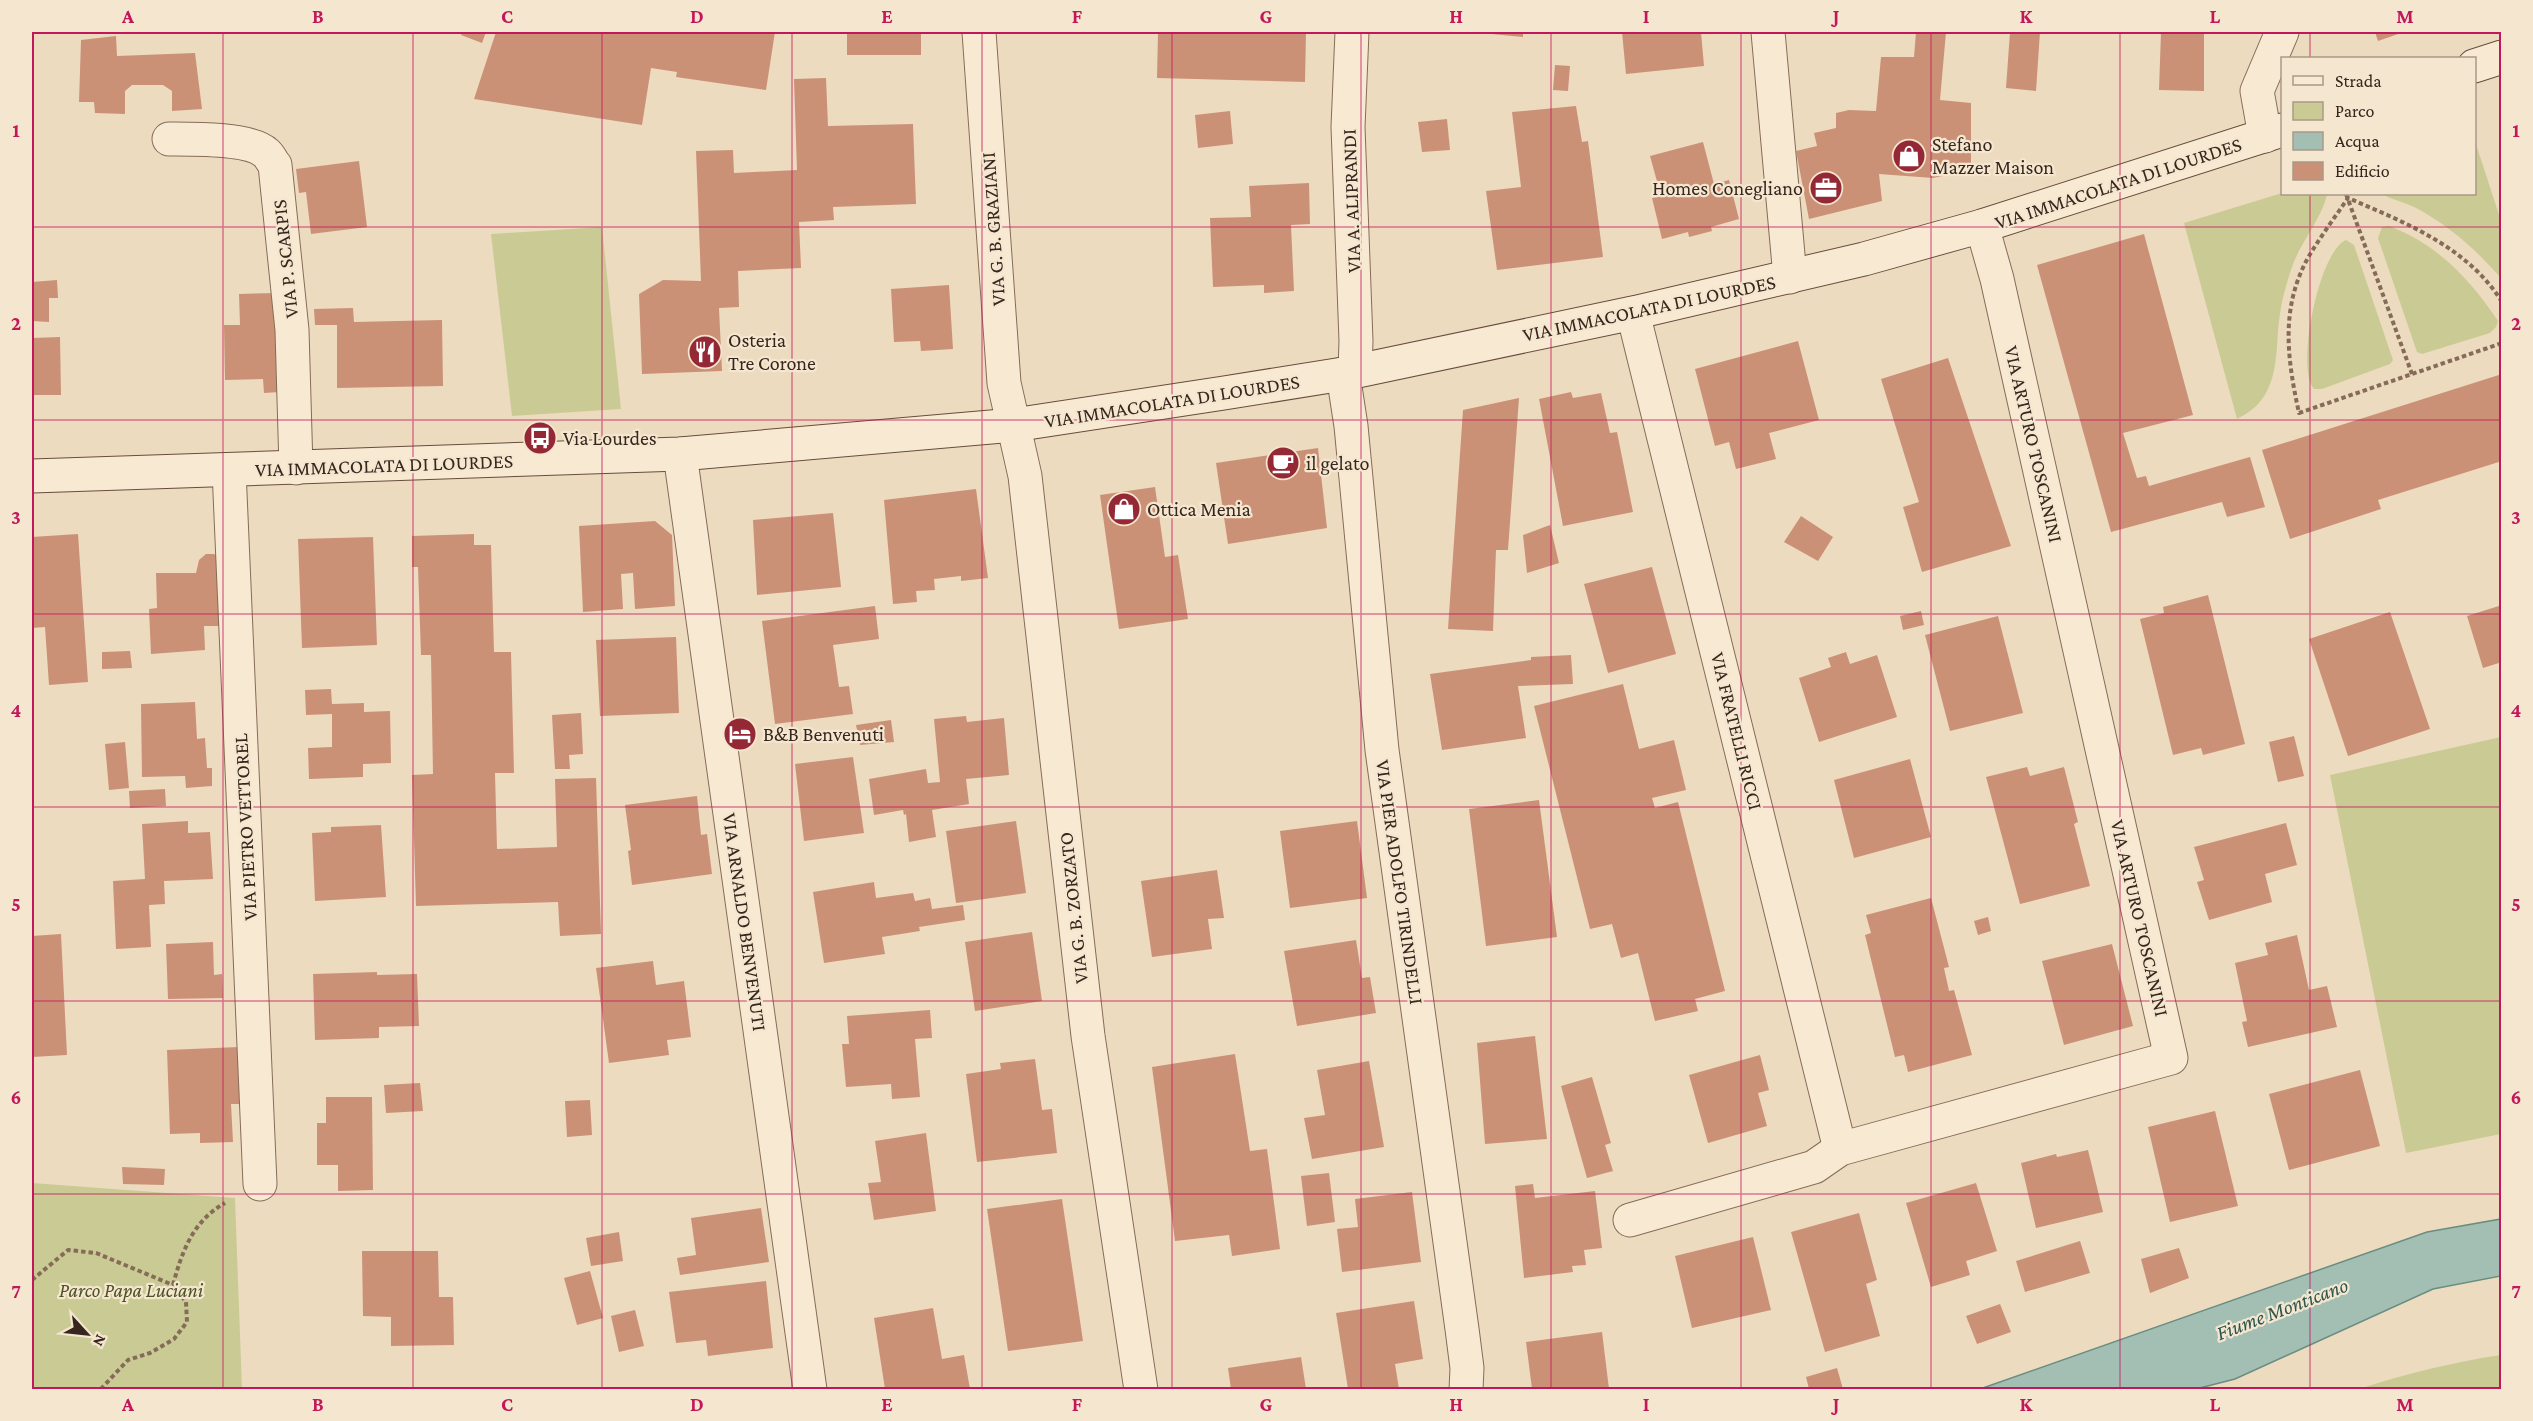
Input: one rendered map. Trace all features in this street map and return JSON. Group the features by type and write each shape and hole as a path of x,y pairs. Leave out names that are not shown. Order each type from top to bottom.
{"street":[{"name":"VIA G. B. GRAZIANI","path":"979,32 1004,383 1014,425"},
{"name":"VIA A. ALIPRANDI","path":"1349,373 1356,341 1348,127 1352,32"},
{"path":"1768,32 1790,277"},
{"path":"2274,133 2257,91 2282,32"},
{"path":"2476,66 2502,57"},
{"name":"VIA IMMACOLATA DI LOURDES","path":"32,476 681,454 1014,425 1349,373 1790,277 1982,226 2274,133"},
{"name":"VIA P. SCARPIS","path":"169,139 209,139 252,146 266,153 274,165 292,330 296,468"},
{"name":"VIA ARTURO TOSCANINI","path":"1630,1221 1814,1167 1840,1149 2171,1058 1997,279 1982,226"},
{"name":"VIA FRATELLI RICCI","path":"1633,313 1840,1149"},
{"name":"VIA PIER ADOLFO TIRINDELLI","path":"1349,373 1351,426 1382,750 1462,1329 1467,1368 1466,1389"},
{"name":"VIA G. B. ZORZATO","path":"1014,425 1025,476 1088,1035 1141,1389"},
{"name":"VIA ARNALDO BENVENUTI","path":"681,454 810,1389"},
{"name":"VIA PIETRO VETTOREL","path":"229,470 260,1184"}],"path":[{"path":"2347,196 2410,224 2440,242 2475,271 2502,302"},
{"path":"2347,196 2309,256 2295,288 2287,332 2292,381 2299,413 2502,343"},
{"path":"2347,196 2412,374"},
{"path":"173,1285 181,1256 191,1234 210,1211 260,1184"},
{"path":"32,1280 68,1250 96,1253 173,1285 186,1302 187,1322 174,1339 150,1353 128,1360 100,1389"}],"green space":[{"path":"2476,144 2501,221 2501,278 2472,248 2440,223 2412,206 2384,195 2476,195"},
{"path":"2281,193 2327,195 2321,211 2297,255 2287,282 2281,308 2271,382 2258,404 2237,419 2184,223"},
{"path":"2389,226 2437,253 2464,277 2498,321 2490,333 2422,354 2417,352 2378,238 2382,227"},
{"path":"602,227 621,409 512,416 491,234"},
{"path":"2346,240 2354,245 2393,360 2390,364 2322,389 2314,389 2309,377 2307,358 2313,311 2327,265 2336,249"},
{"path":"2501,737 2501,1134 2406,1153 2330,775"},
{"name":"Parco Papa Luciani","path":"32,1183 235,1198 242,1389 32,1389"},
{"path":"2501,1355 2501,1389 2359,1389 2429,1369"}],"water":[{"name":"Fiume Monticano","path":"2501,1219 2501,1276 2433,1289 2235,1379 2196,1389 1980,1389 2427,1232"}],"building":[{"path":"462,32 486,32 482,43 461,35"},
{"path":"496,32 775,32 766,90 676,77 677,72 651,68 642,125 474,99"},
{"path":"847,32 921,32 921,55 847,55"},
{"path":"1158,32 1306,32 1305,82 1157,78"},
{"path":"1470,32 1523,32 1523,37"},
{"path":"1622,32 1701,32 1704,66 1626,74"},
{"path":"1916,32 1946,32 1940,100 1971,103 1971,170 1933,178 1879,174 1882,201 1809,219 1796,151 1817,146 1814,133 1836,128 1836,113 1849,110 1876,111 1881,57 1914,57"},
{"path":"2010,32 2040,32 2036,91 2006,88"},
{"path":"2161,32 2204,32 2204,91 2159,90"},
{"path":"2375,32 2404,32 2378,41"},
{"path":"116,36 117,56 195,53 202,109 172,111 172,91 163,85 132,85 125,91 125,114 95,113 94,102 79,102 81,40"},
{"path":"1555,65 1570,66 1568,91 1553,90"},
{"path":"826,78 828,126 913,124 916,204 833,207 834,220 799,222 801,268 738,271 739,307 719,308 722,371 642,374 639,294 663,280 701,281 696,151 733,150 734,173 797,170 794,79"},
{"path":"1576,106 1582,142 1588,141 1603,257 1497,270 1486,191 1521,187 1512,112"},
{"path":"1230,111 1233,144 1198,148 1195,115"},
{"path":"1447,119 1450,150 1422,152 1418,122"},
{"path":"1703,142 1714,184 1729,180 1739,219 1711,227 1712,231 1689,237 1688,232 1662,239 1652,198 1661,196 1650,156"},
{"path":"359,161 367,227 311,234 306,192 299,193 296,169"},
{"path":"1309,183 1310,224 1291,225 1294,291 1264,293 1264,285 1213,287 1210,218 1251,217 1249,186"},
{"path":"2144,234 2193,415 2123,433 2137,478 2146,476 2149,486 2250,457 2265,507 2227,517 2222,502 2111,532 2037,265"},
{"path":"57,280 58,298 49,298 49,322 32,321 32,282"},
{"path":"949,285 953,349 921,351 920,341 894,342 891,289"},
{"path":"278,293 280,392 264,393 263,379 225,380 224,325 240,325 239,294"},
{"path":"353,308 354,322 442,320 443,386 337,388 337,325 315,325 314,309"},
{"path":"60,337 61,395 32,395 32,338"},
{"path":"1798,341 1819,420 1769,433 1776,459 1736,469 1729,442 1715,446 1695,369"},
{"path":"1948,358 2011,546 1922,572 1903,507 1919,502 1881,379"},
{"path":"2502,374 2502,461 2378,500 2381,509 2290,539 2262,450"},
{"path":"1571,392 1573,398 1601,393 1610,433 1617,432 1633,512 1563,526 1539,399"},
{"path":"1519,398 1508,550 1496,550 1493,631 1448,629 1463,410"},
{"path":"1318,448 1327,528 1228,544 1216,463"},
{"path":"1155,487 1165,557 1178,555 1188,619 1119,629 1100,495"},
{"path":"976,489 988,578 961,581 961,576 934,579 935,590 916,591 917,602 893,604 884,500"},
{"path":"833,513 841,587 757,595 753,520"},
{"path":"1801,516 1833,537 1818,561 1784,542"},
{"path":"655,521 672,535 675,606 635,609 633,573 621,574 623,609 583,612 579,526"},
{"path":"1550,525 1559,563 1527,573 1523,535"},
{"path":"78,534 88,682 49,685 45,627 32,628 32,537"},
{"path":"474,534 474,545 491,545 494,652 511,652 514,773 495,773 497,849 557,847 555,779 596,778 601,934 560,936 558,902 416,906 412,775 433,774 431,655 421,655 418,567 412,567 412,536"},
{"path":"373,537 377,645 302,648 298,539"},
{"path":"206,554 214,554 221,559 224,626 204,626 205,650 151,654 149,609 157,608 156,573 196,573 199,560"},
{"path":"1652,567 1676,654 1608,673 1584,584"},
{"path":"2208,595 2245,744 2203,755 2201,748 2173,755 2140,619 2164,613 2163,607"},
{"path":"2502,605 2502,662 2483,668 2467,616"},
{"path":"875,606 879,639 833,645 839,687 849,686 853,714 775,724 762,621"},
{"path":"1921,611 1924,625 1903,630 1900,616"},
{"path":"2390,612 2430,729 2348,756 2309,639"},
{"path":"1998,616 2023,713 1950,731 1925,635"},
{"path":"676,637 679,713 600,716 596,640"},
{"path":"130,651 132,668 102,669 102,652"},
{"path":"1846,652 1850,664 1877,655 1897,717 1819,742 1799,678 1831,667 1828,658"},
{"path":"1571,655 1573,684 1518,686 1526,738 1442,750 1430,674 1531,660 1531,657"},
{"path":"1623,684 1639,749 1674,740 1686,790 1652,798 1655,808 1678,802 1725,991 1695,999 1698,1011 1655,1021 1638,953 1621,958 1612,924 1590,929 1534,706"},
{"path":"331,689 332,704 364,703 364,712 390,711 391,763 363,764 363,777 309,779 308,748 332,747 332,714 306,715 305,690"},
{"path":"195,702 197,739 205,738 207,768 212,768 212,786 186,788 185,776 142,777 141,704"},
{"path":"581,713 583,754 569,755 570,769 555,769 552,715"},
{"path":"966,716 967,722 1004,718 1009,775 966,779 969,804 932,810 936,837 909,842 906,814 904,815 903,810 874,815 869,779 926,769 928,783 940,782 934,719"},
{"path":"891,720 894,742 860,745 856,725"},
{"path":"2294,736 2304,776 2278,782 2269,742"},
{"path":"125,742 129,788 109,790 105,744"},
{"path":"853,757 864,833 804,841 795,764"},
{"path":"1910,759 1931,837 1854,858 1834,780"},
{"path":"2027,767 2030,776 2064,767 2078,822 2074,824 2090,886 2020,904 1986,777"},
{"path":"165,789 166,806 130,808 129,791"},
{"path":"697,796 701,835 707,834 712,874 632,885 628,851 631,850 625,805"},
{"path":"1539,800 1557,937 1486,946 1469,809"},
{"path":"188,821 188,833 210,832 213,879 164,881 165,904 149,905 151,947 116,949 113,881 145,879 142,824"},
{"path":"1016,821 1026,893 956,903 946,831"},
{"path":"1357,821 1367,898 1290,908 1280,831"},
{"path":"2286,823 2297,865 2265,874 2272,902 2209,920 2197,882 2204,880 2194,847"},
{"path":"381,825 386,897 315,901 312,833 331,832 331,827"},
{"path":"1217,870 1224,918 1208,919 1212,949 1152,957 1141,881"},
{"path":"874,882 876,898 913,893 915,901 930,898 932,909 963,905 965,920 919,927 920,931 882,937 885,954 824,963 813,892"},
{"path":"1931,898 1949,967 1944,968 1949,991 1954,990 1972,1055 1908,1072 1904,1055 1895,1057 1865,935 1871,933 1866,915"},
{"path":"1988,917 1991,931 1978,935 1974,921"},
{"path":"1032,932 1042,1001 975,1011 965,942"},
{"path":"61,934 67,1055 32,1057 32,936"},
{"path":"2297,935 2309,990 2327,986 2337,1027 2248,1047 2242,1022 2247,1021 2235,963 2268,955 2265,943"},
{"path":"1356,940 1362,978 1370,977 1376,1013 1297,1026 1284,951"},
{"path":"213,942 214,975 222,974 223,998 168,999 166,944"},
{"path":"2112,944 2133,1026 2064,1045 2042,961"},
{"path":"653,961 656,985 684,981 691,1037 667,1040 669,1055 609,1063 596,968"},
{"path":"377,972 377,975 417,974 419,1026 379,1027 379,1038 315,1040 313,974"},
{"path":"930,1010 932,1038 915,1039 920,1097 892,1099 891,1084 846,1087 842,1044 849,1044 847,1016"},
{"path":"1535,1036 1547,1139 1485,1144 1477,1043"},
{"path":"239,1047 242,1104 231,1104 233,1142 200,1143 200,1133 170,1134 167,1050"},
{"path":"1235,1054 1250,1151 1267,1149 1280,1249 1232,1256 1229,1235 1175,1241 1152,1067"},
{"path":"1760,1055 1769,1090 1758,1093 1767,1126 1708,1143 1689,1075"},
{"path":"1035,1059 1042,1110 1052,1109 1057,1153 977,1162 966,1074 1001,1069 1000,1063"},
{"path":"1369,1061 1384,1147 1312,1159 1304,1118 1325,1115 1317,1070"},
{"path":"2360,1070 2380,1146 2289,1170 2269,1094"},
{"path":"1592,1077 1611,1143 1605,1145 1613,1171 1587,1178 1561,1086"},
{"path":"420,1083 423,1111 386,1113 384,1085"},
{"path":"326,1097 372,1097 373,1190 338,1191 338,1165 317,1165 317,1123 326,1123"},
{"path":"590,1100 592,1135 567,1137 565,1101"},
{"path":"2215,1111 2238,1206 2170,1222 2148,1127"},
{"path":"926,1133 936,1211 874,1220 868,1183 881,1182 875,1141"},
{"path":"2088,1150 2103,1212 2036,1228 2021,1163 2056,1154 2057,1157"},
{"path":"122,1167 165,1169 164,1185 123,1184"},
{"path":"1329,1173 1335,1222 1307,1226 1301,1176"},
{"path":"1976,1183 1997,1251 1966,1261 1970,1275 1931,1287 1906,1203"},
{"path":"1533,1184 1535,1198 1595,1191 1602,1248 1584,1250 1586,1265 1572,1266 1573,1272 1524,1278 1515,1186"},
{"path":"1412,1192 1421,1262 1342,1272 1337,1229 1358,1227 1355,1199"},
{"path":"1062,1199 1083,1341 1008,1351 987,1209"},
{"path":"761,1208 769,1262 680,1275 677,1258 696,1255 691,1218"},
{"path":"1859,1213 1877,1280 1866,1284 1880,1336 1825,1352 1791,1232"},
{"path":"619,1232 623,1261 591,1266 586,1238"},
{"path":"1753,1237 1771,1310 1692,1328 1675,1256"},
{"path":"2080,1241 2090,1273 2025,1292 2016,1261"},
{"path":"2179,1248 2189,1278 2150,1293 2141,1259"},
{"path":"362,1251 438,1251 439,1297 453,1297 454,1345 391,1346 391,1317 363,1316"},
{"path":"590,1271 603,1318 577,1325 564,1278"},
{"path":"766,1281 773,1348 708,1356 706,1340 676,1343 669,1292"},
{"path":"1414,1301 1423,1359 1395,1364 1399,1389 1348,1389 1336,1313"},
{"path":"2000,1304 2011,1332 1977,1344 1966,1316"},
{"path":"933,1308 942,1359 964,1355 970,1389 885,1389 874,1318"},
{"path":"635,1310 644,1346 619,1352 611,1316"},
{"path":"1602,1332 1609,1389 1532,1389 1526,1342"},
{"path":"1301,1357 1306,1389 1231,1389 1228,1368"},
{"path":"1837,1368 1843,1389 1809,1389 1806,1377"}],"place":[{"name":"Stefano Mazzer Maison","path":"1909,156"},
{"name":"Homes Conegliano","path":"1826,188"},
{"name":"Osteria Tre Corone","path":"705,352"},
{"name":"Via Lourdes","path":"540,438"},
{"name":"il gelato","path":"1283,463"},
{"name":"Ottica Menia","path":"1124,509"},
{"name":"B&B Benvenuti","path":"740,734"}]}
